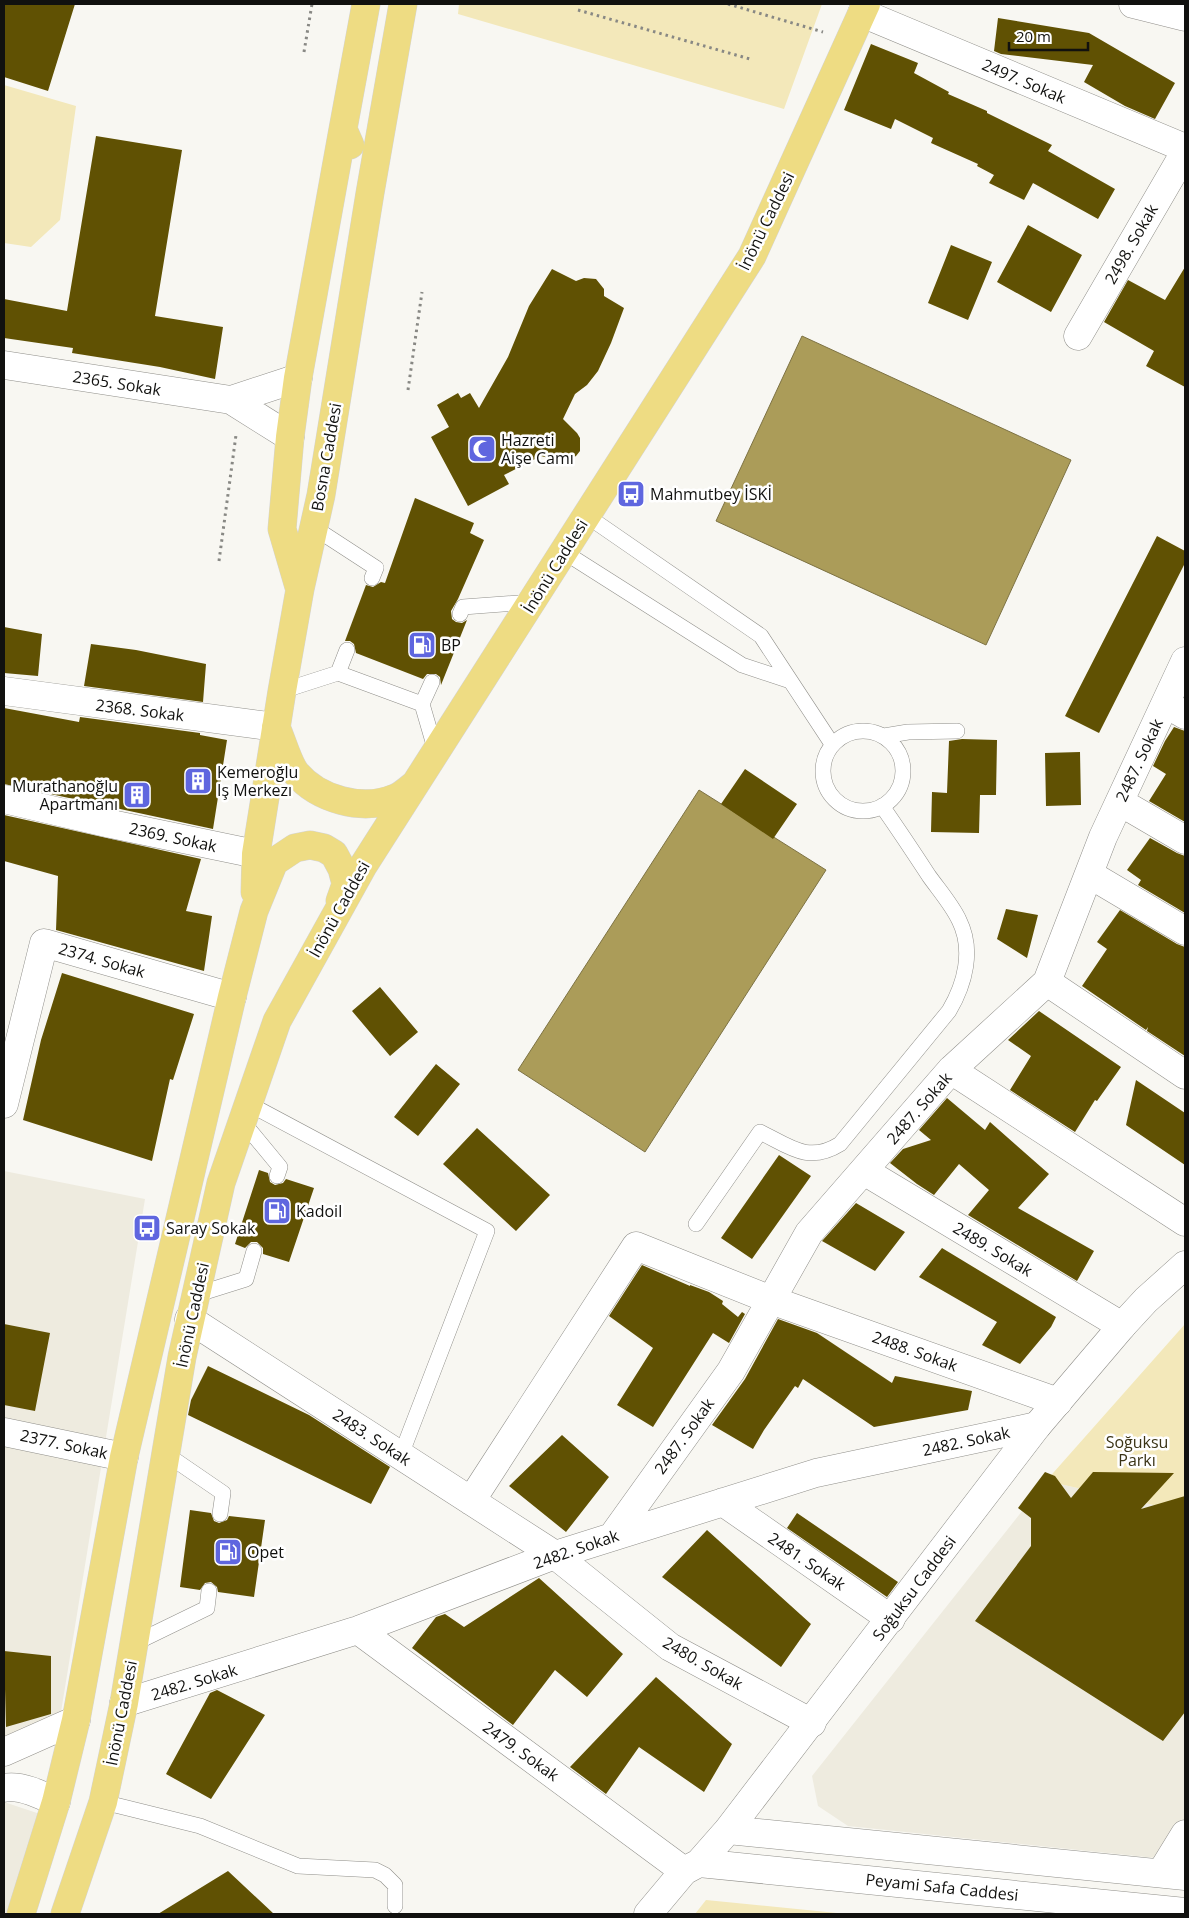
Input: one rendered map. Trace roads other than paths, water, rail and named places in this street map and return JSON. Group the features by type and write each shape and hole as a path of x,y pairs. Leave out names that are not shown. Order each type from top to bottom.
{"main road":[{"path":"300,589 282,529 290,437 298,378 366,4"},
{"name":"Bosna Caddesi","path":"254,911 256,854 276,727 300,589 321,495 402,4"},
{"name":"İnönü Caddesi","path":"70,1911 102,1802 124,1703 192,1307 221,1184 277,1021 363,866 752,256 850,40 870,7"},
{"path":"343,129 370,193"},
{"path":"290,437 321,495"},
{"path":"276,727 295,772 309,786 327,796 347,802 369,804 395,798 416,784"},
{"path":"254,911 274,862 295,848 310,845 324,848 334,854 342,869 346,884 336,914"},
{"name":"İnönü Caddesi","path":"21,1914 56,1802 76,1720 124,1457 254,911"}],"street":[{"path":"1133,4 1185,17"},
{"name":"2497. Sokak","path":"870,7 1185,148"},
{"name":"2498. Sokak","path":"1078,336 1185,152"},
{"name":"2365. Sokak","path":"4,366 231,400 290,437"},
{"name":"2365. Sokak","path":"231,400 298,378"},
{"name":"2487. Sokak","path":"612,1537 731,1371 809,1233 951,1070 1047,982 1103,837 1120,802 1175,709 1185,661"},
{"name":"2368. Sokak","path":"4,691 276,727"},
{"name":"2369. Sokak","path":"4,799 111,824 256,854"},
{"path":"1120,802 1185,840"},
{"path":"1089,874 1185,931"},
{"name":"2374. Sokak","path":"4,1104 44,943 232,997"},
{"path":"1047,982 1185,1075"},
{"path":"951,1070 1185,1222"},
{"name":"2489. Sokak","path":"864,1171 1122,1326"},
{"name":"2488. Sokak","path":"471,1501 636,1246 771,1300 1058,1402"},
{"name":"Soğuksu Caddesi","path":"648,1914 728,1830 812,1723 1037,1426 1122,1326 1146,1300 1185,1265"},
{"name":"2483. Sokak","path":"192,1307 401,1455 555,1555"},
{"name":"2482. Sokak","path":"124,1703 358,1630 555,1555 816,1473 1037,1426"},
{"name":"2377. Sokak","path":"4,1432 124,1457"},
{"name":"2481. Sokak","path":"723,1502 891,1619"},
{"name":"2480. Sokak","path":"555,1555 670,1647 812,1723"},
{"name":"2479. Sokak","path":"358,1630 692,1867"},
{"path":"4,1752 76,1720"},
{"path":"4,1788 11,1786 41,1795 56,1802"},
{"path":"728,1830 1173,1874 1185,1834"},
{"name":"Peyami Safa Caddesi","path":"692,1867 1185,1912"}],"lane":[{"path":"587,516 761,636 832,744"},
{"path":"313,527 376,568 372,578"},
{"path":"564,552 742,665 790,682"},
{"path":"460,614 463,607 532,602"},
{"path":"338,673 347,650"},
{"path":"282,692 338,673 422,704"},
{"path":"432,682 422,704 436,752"},
{"path":"857,731 871,731 884,736 895,746 901,758 904,772 900,785 893,797 882,806 869,811 855,810 842,805 832,796 825,784 822,770 825,756 832,744 844,736 857,731"},
{"path":"884,736 908,732 957,731"},
{"path":"696,1224 760,1132 803,1153 821,1153 831,1150 840,1144 949,1011 959,995 967,960 966,946 959,919 882,806"},
{"path":"245,1113 280,1167 277,1176"},
{"path":"245,1113 488,1232 401,1455"},
{"path":"192,1307 246,1279 254,1251"},
{"path":"166,1454 223,1492 220,1514"},
{"path":"135,1643 207,1608 209,1591"},
{"path":"102,1802 200,1826 298,1866 376,1870 385,1874 395,1884 395,1906"}],"place":[{"name":"Hazreti Aişe Camı","path":"482,449"},
{"name":"Mahmutbey İSKİ","path":"631,494"},
{"name":"BP","path":"422,645"},
{"name":"Kemeroğlu Iş Merkezı","path":"198,781"},
{"name":"Murathanoğlu Apartmanı","path":"137,795"},
{"name":"Kadoil","path":"277,1211"},
{"name":"Saray Sokak","path":"147,1228"},
{"name":"Opet","path":"228,1552"}],"park label":[{"name":"Soğuksu Parkı","path":"1137,1451"}]}
